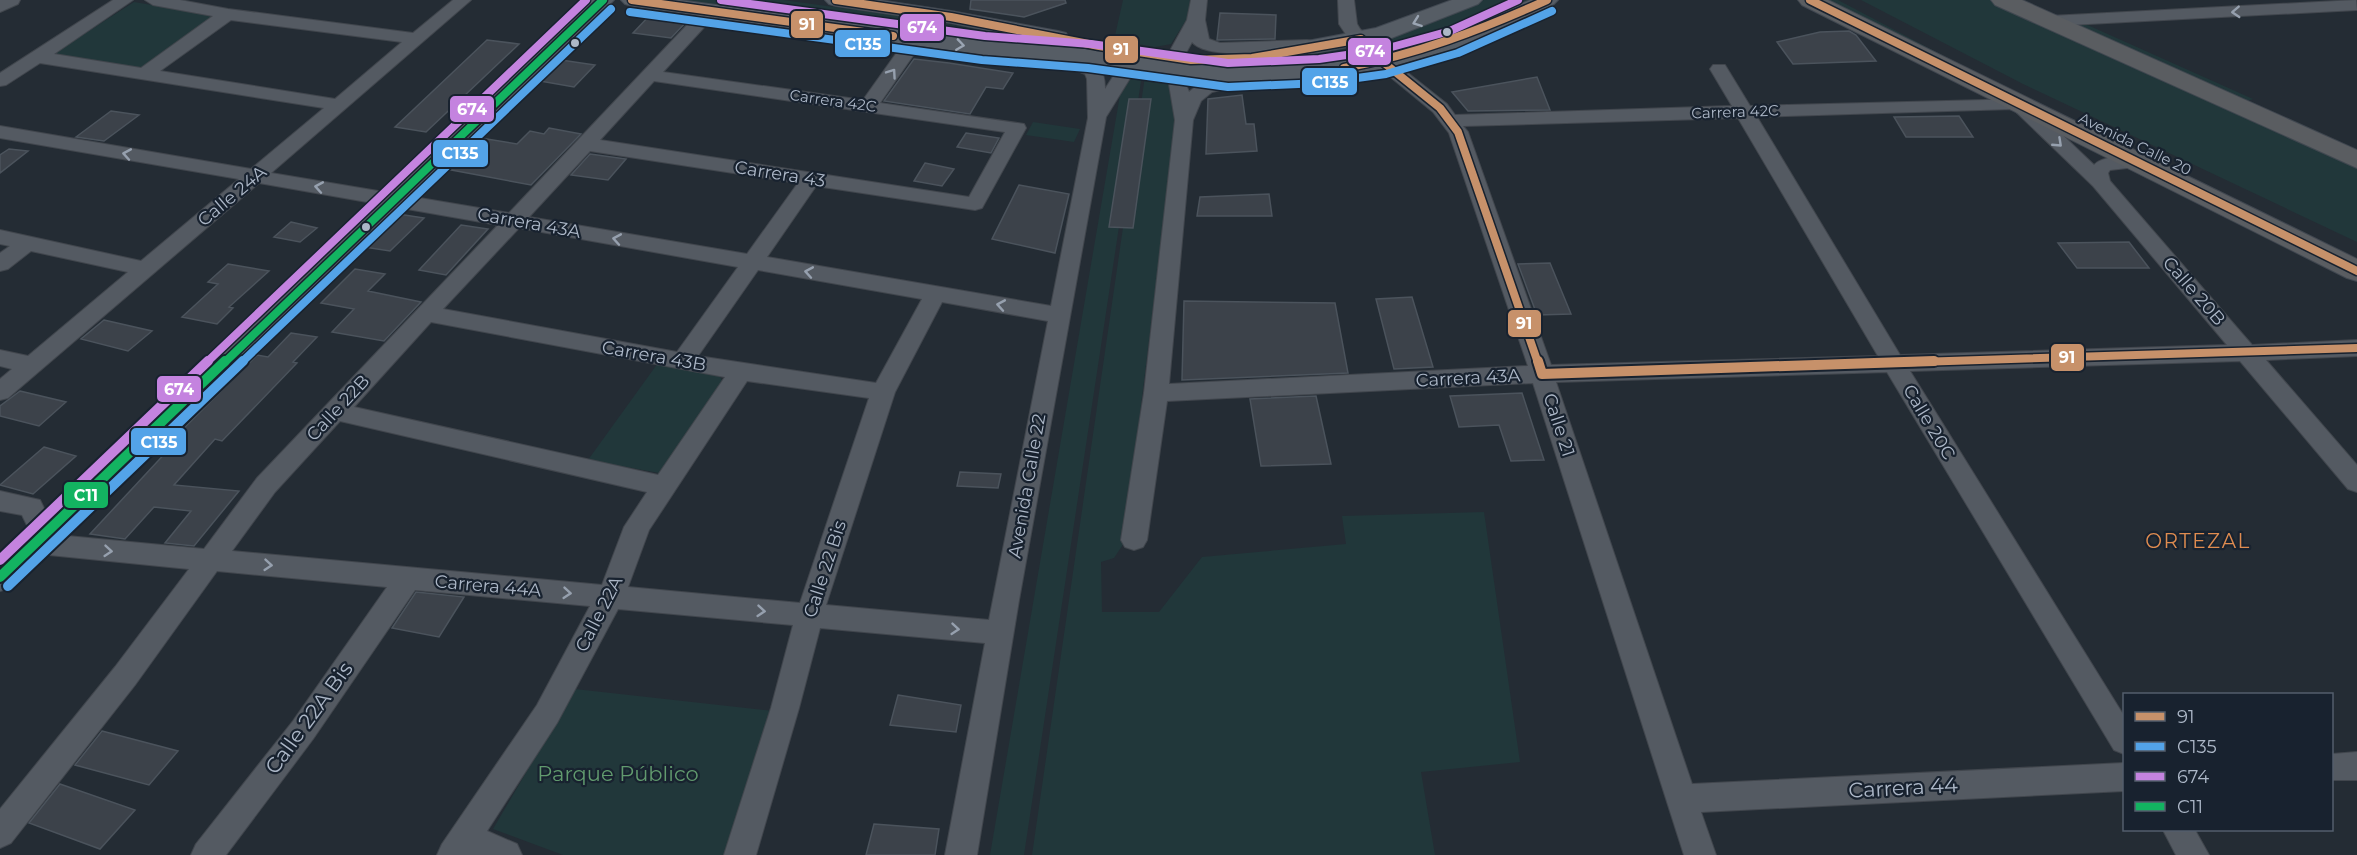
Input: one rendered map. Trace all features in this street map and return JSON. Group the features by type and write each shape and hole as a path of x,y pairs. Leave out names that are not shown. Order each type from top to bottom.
{"highway":[{"name":"Avenida Calle 20","path":"1810,0 2357,251"},
{"name":"Avenida Calle 20","path":"1850,0 2137,162 2357,271"},
{"path":"2003,0 2082,20 2357,144"},
{"path":"2044,11 2230,102 2357,160"},
{"path":"2230,102 2269,104"}],"main road":[{"path":"385,199 585,0"},
{"path":"0,577 40,526 385,199 603,0"},
{"path":"632,0 1002,50 1089,56 1131,62 1168,63 1252,58 1354,41 1393,31 1471,0"},
{"path":"836,0 933,14 1227,75 1327,70 1383,62 1454,42 1547,0"},
{"path":"0,550 40,526"}],"street":[{"path":"0,7 12,0"},
{"path":"0,81 125,0"},
{"path":"153,0 228,14 417,39"},
{"name":"Calle 24A","path":"0,392 463,0"},
{"path":"1199,0 1196,20 1202,42 1218,48 1354,41"},
{"name":"Calle 21","path":"1346,0 1348,24 1354,41 1427,96 1452,121 1458,132 1542,374 1700,855"},
{"path":"2082,20 2357,6"},
{"name":"Calle 22B","path":"0,833 125,676 267,485 710,11"},
{"path":"144,74 228,14"},
{"path":"868,106 933,14"},
{"path":"1184,120 1178,83 1168,63 1196,20"},
{"name":"Avenida Calle 22","path":"961,855 1000,633 1097,118 1097,86 1092,71 1078,65 1002,50"},
{"path":"38,57 339,105"},
{"name":"Avenida Calle 22","path":"1097,118 1131,62"},
{"name":"Calle 20C","path":"1719,69 1894,364 2123,739"},
{"path":"1134,540 1156,393 1184,120 1192,99 1201,90 1274,73"},
{"name":"Carrera 42C","path":"649,75 1017,128 975,204"},
{"name":"Carrera 42C","path":"1452,121 2025,99"},
{"name":"Calle 20B","path":"2025,99 2100,182 2357,482"},
{"name":"Carrera 43A","path":"0,132 1059,315"},
{"name":"Carrera 43","path":"585,144 975,204"},
{"path":"2100,182 2098,173 2104,165 2137,162"},
{"path":"682,362 811,179"},
{"path":"0,237 146,269"},
{"path":"0,264 28,242"},
{"name":"Calle 22 Bis","path":"740,855 785,708 809,616 883,392 936,293"},
{"name":"Carrera 43B","path":"427,314 682,362 883,392"},
{"name":"Carrera 43A","path":"1156,393 1542,374 2357,348"},
{"path":"0,358 32,365"},
{"name":"Calle 22A","path":"460,846 547,714 599,615 611,597 637,527 741,372"},
{"path":"335,411 663,486"},
{"name":"Carrera 44A","path":"0,501 32,507 50,545 1000,633"},
{"name":"Calle 22A Bis","path":"207,855 303,730 408,579"},
{"path":"2333,767 2357,766"},
{"name":"Carrera 44","path":"1682,799 2123,777"},
{"path":"2179,831 2193,855"},
{"path":"460,846 506,855"}],"green space":[{"path":"666,0 783,0 914,18 916,21 906,32"},
{"path":"1123,0 1190,0 1188,17 1171,44 1155,47 1114,40"},
{"path":"1484,0 1533,0 1465,28 1395,52 1381,43 1383,40"},
{"path":"1817,0 1838,0 1993,82"},
{"path":"1861,0 1992,0 2357,167 2357,242 2023,84"},
{"path":"134,2 217,16 140,70 53,54"},
{"path":"2083,23 2253,99 2247,101 2077,27"},
{"path":"946,24 1083,48 1081,50 1043,48 935,35 935,27"},
{"path":"1350,47 1360,51 1365,57 1359,62 1235,70 1187,64 1242,63"},
{"path":"1143,68 1024,855 990,855 1121,89 1128,71"},
{"path":"1146,69 1170,76 1177,114 1124,543 1114,558 1101,562 1102,612 1159,612 1202,557 1346,544 1342,516 1484,512 1520,762 1421,772 1435,855 1032,855"},
{"path":"1033,122 1080,129 1074,142 1026,135"},
{"path":"658,363 719,375 723,382 665,474 588,460"},
{"name":"Parque Público","path":"575,689 774,711 728,855 563,855 493,829"}],"building":[{"path":"971,0 1065,0 1066,3 1024,17 970,9"},
{"path":"1220,13 1276,15 1275,39 1217,40"},
{"path":"651,14 689,19 671,38 633,33"},
{"path":"1849,31 1856,35 1876,61 1793,64 1777,42 1820,32"},
{"path":"487,40 519,44 426,132 395,127"},
{"path":"914,59 1013,73 1003,89 986,87 970,114 884,101"},
{"path":"561,60 595,65 574,87 540,81"},
{"path":"1537,77 1550,110 1468,111 1452,92"},
{"path":"1242,95 1246,124 1254,124 1257,151 1206,154 1208,99"},
{"path":"1129,99 1151,99 1133,228 1109,227"},
{"path":"111,111 139,115 104,141 76,137"},
{"path":"1959,116 1973,137 1906,137 1894,117"},
{"path":"549,128 581,134 531,185 446,169 481,138 517,144 530,131 544,134"},
{"path":"966,133 999,138 991,153 957,147"},
{"path":"9,149 28,151 0,173 0,155"},
{"path":"590,154 626,159 608,180 571,175"},
{"path":"925,163 954,169 942,186 914,181"},
{"path":"1019,185 1069,194 1055,253 992,239"},
{"path":"1269,194 1272,216 1197,216 1200,197"},
{"path":"398,214 424,218 390,251 364,247"},
{"path":"291,222 317,228 300,242 274,237"},
{"path":"461,225 488,229 446,275 419,270"},
{"path":"2129,242 2149,268 2077,268 2058,243"},
{"path":"1550,263 1571,314 1537,315 1518,264"},
{"path":"228,264 269,271 229,307 233,308 217,324 182,317 218,284 208,282"},
{"path":"355,269 385,274 368,291 421,302 384,341 332,332 354,309 321,303"},
{"path":"1412,297 1433,367 1394,369 1376,299"},
{"path":"1184,301 1335,303 1348,373 1182,380"},
{"path":"104,320 152,331 128,351 81,339"},
{"path":"291,333 317,337 293,362 297,363 222,441 215,439 174,485 239,491 194,546 165,543 191,511 154,507 125,539 90,534 184,433 180,432 257,355 268,357"},
{"path":"20,391 66,402 39,426 0,416 0,406"},
{"path":"1522,393 1544,460 1511,461 1499,425 1459,427 1450,396"},
{"path":"1316,396 1331,464 1261,466 1250,399"},
{"path":"44,447 76,456 33,494 0,485"},
{"path":"960,472 1001,474 998,488 957,486"},
{"path":"416,592 464,597 439,637 392,628"},
{"path":"898,695 961,705 956,732 890,725"},
{"path":"102,731 178,751 149,785 75,765"},
{"path":"60,784 135,810 100,849 29,823"},
{"path":"874,824 939,829 935,855 866,855"}],"transit line":[{"name":"674","path":"0,560 586,0"},
{"name":"C11","path":"0,577 603,0"},
{"name":"91","path":"632,0 893,36"},
{"name":"674","path":"721,0 985,36 1091,44 1228,63 1319,59 1381,50 1450,31 1518,0"},
{"name":"91","path":"836,0 951,17 1099,46 1191,60 1252,58 1361,39 1383,62 1440,108 1458,132 1542,374 2357,348"},
{"name":"91","path":"1344,68 1422,50 1498,22 1547,0"},
{"name":"91","path":"1810,0 2357,271"},
{"name":"C135","path":"8,586 611,9"},
{"name":"C135","path":"630,12 982,60 1088,68 1228,87 1321,83 1386,74 1458,53 1552,11"}],"district":[{"name":"ORTEZAL","path":"2198,541"}]}
